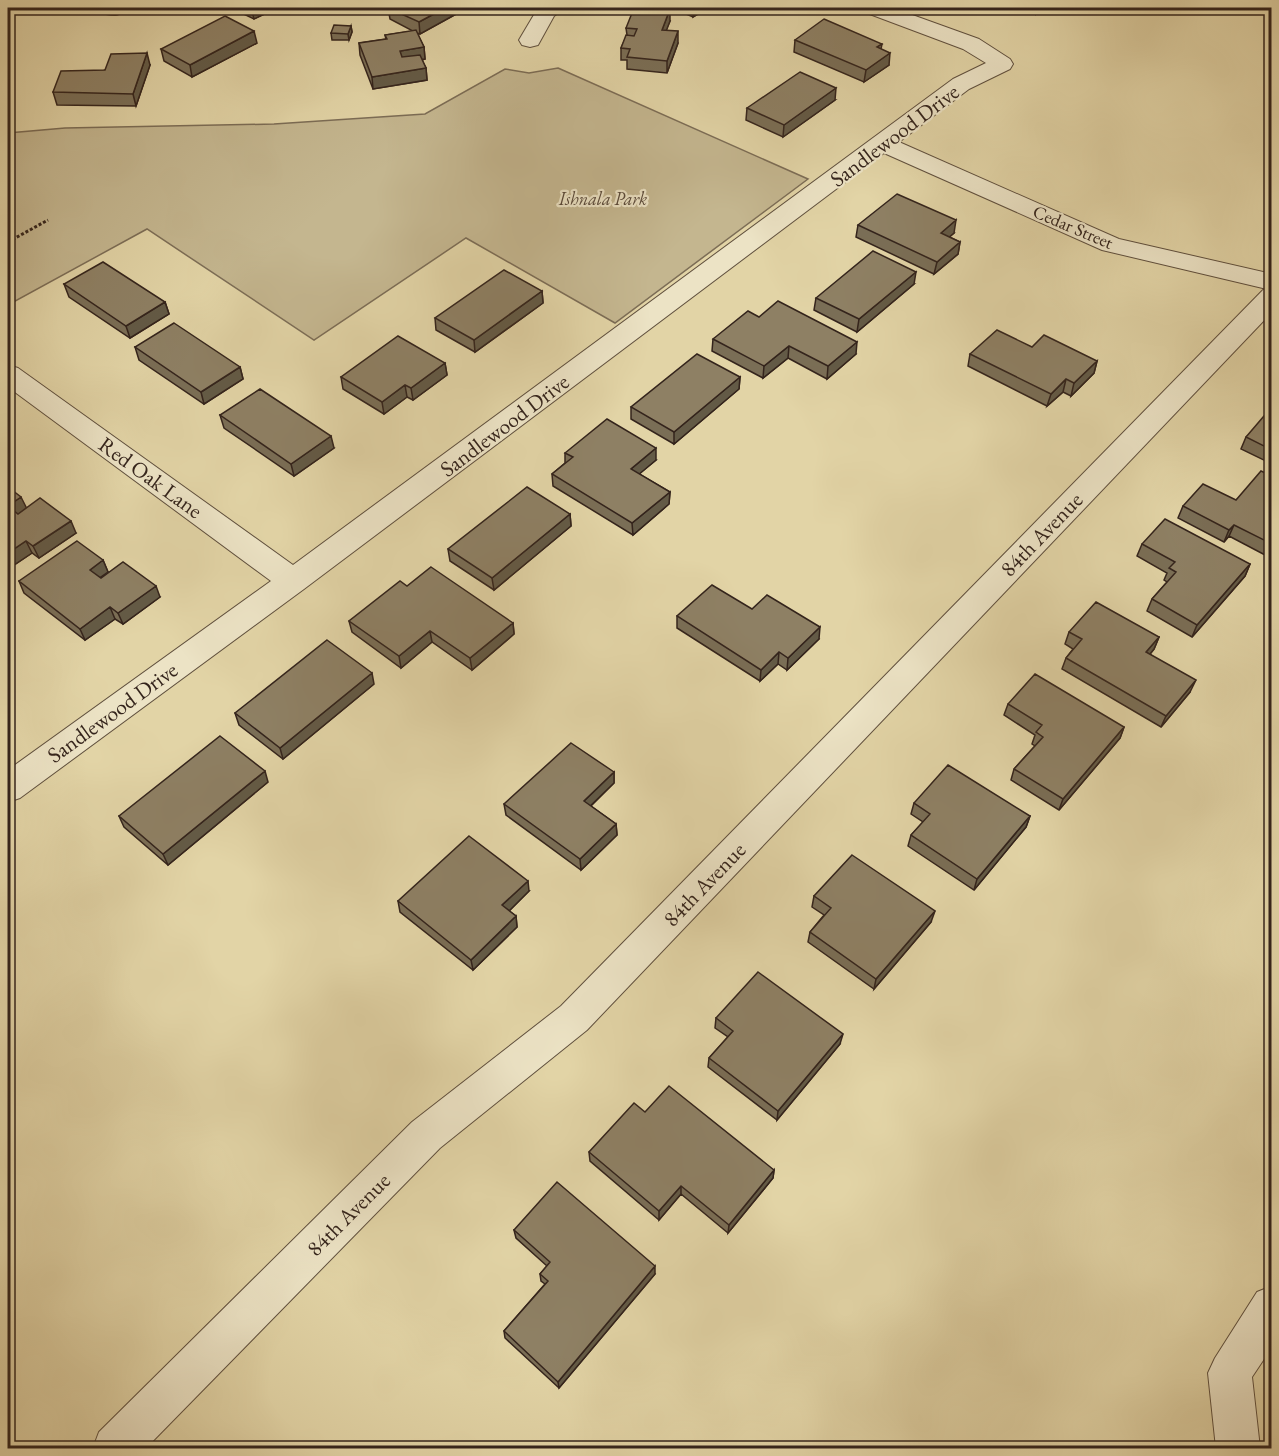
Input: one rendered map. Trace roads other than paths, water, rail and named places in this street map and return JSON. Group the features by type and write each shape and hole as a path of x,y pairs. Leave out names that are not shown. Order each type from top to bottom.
{"street":[{"path":"530,40 546,12 554,8"},
{"name":"Sandlewood Drive","path":"8,788 293,581 884,144 961,84 1002,64 971,44 875,8"},
{"name":"Cedar Street","path":"884,144 1111,244 1272,282"},
{"name":"84th Avenue","path":"115,1449 426,1135 574,1018 1272,296"},
{"name":"Red Oak Lane","path":"8,374 293,581"},
{"path":"1238,1449 1230,1373 1272,1307"}],"park label":[{"name":"Ishnala Park","path":"603,199"}]}
